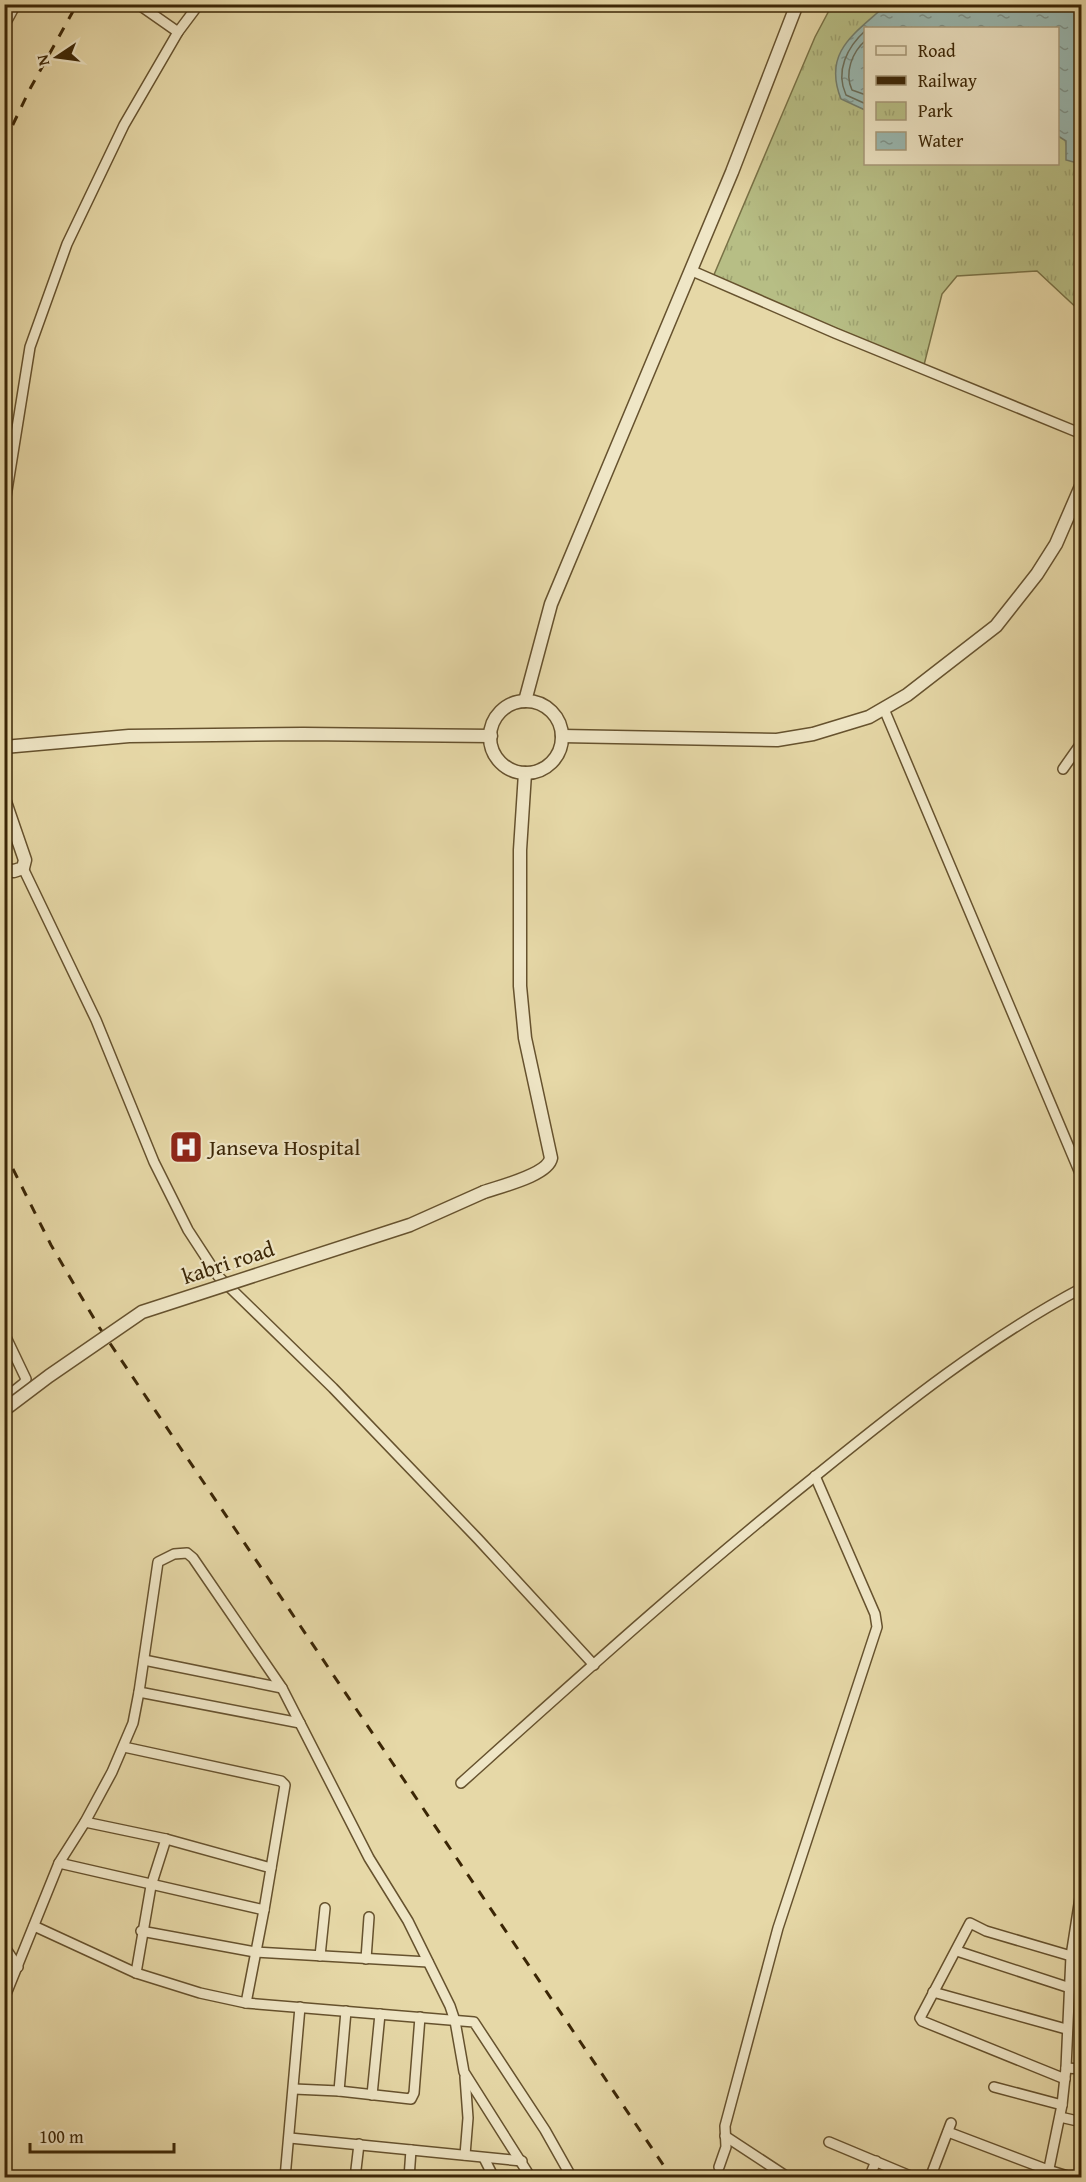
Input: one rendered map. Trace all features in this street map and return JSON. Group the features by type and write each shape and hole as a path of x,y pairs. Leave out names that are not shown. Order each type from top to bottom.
{"street":[{"path":"4,26 16,4"},
{"path":"138,4 178,32"},
{"path":"4,509 30,347 68,244 124,125 178,32 199,4"},
{"path":"525,701 551,604 732,172 796,4"},
{"path":"690,270 845,337 1082,434"},
{"path":"562,736 777,740 813,734 869,717 907,695 996,626 1037,574 1056,544 1082,484"},
{"path":"525,701 539,703 551,711 559,722 562,736 560,749 552,762 542,770 525,773 513,770 502,763 494,753 491,736 492,725 500,712 510,705 525,701"},
{"path":"884,709 1082,1178"},
{"path":"4,747 129,736 303,734 491,736"},
{"path":"1063,769 1082,742"},
{"name":"kabri road","path":"4,1410 142,1312 410,1225 484,1192 544,1170 548,1166 551,1158 525,1038 520,986 520,850 525,773"},
{"path":"4,799 24,854 23,868 96,1020 154,1162 188,1230 218,1276 340,1395 478,1539 594,1665"},
{"path":"4,870 23,868"},
{"path":"460,1783 726,1549 899,1408 952,1368 1082,1288"},
{"path":"4,1333 26,1379 4,1399"},
{"path":"719,2167 726,2147 725,2126 778,1928 877,1627 875,1614 815,1476"},
{"path":"4,1999 59,1863 85,1822 124,1747 133,1723 157,1564 165,1557 184,1552 193,1558 282,1688 369,1858 408,1921 428,1962 455,2020 467,2091 468,2118 465,2155"},
{"path":"144,1660 282,1688"},
{"path":"139,1692 300,1723"},
{"path":"124,1747 284,1782 286,1790 246,2003"},
{"path":"85,1822 166,1839 271,1868"},
{"path":"135,1973 151,1886 166,1839"},
{"path":"59,1863 151,1886 264,1910"},
{"path":"1047,2174 1062,2105 1071,1956 1082,1885"},
{"path":"320,1956 325,1908"},
{"path":"366,1959 369,1917"},
{"path":"1065,2079 922,2021 920,2018 957,1951 967,1925 971,1922 986,1931 1071,1956"},
{"path":"34,1926 135,1973 177,1987 246,2003 470,2020 477,2025 545,2130 572,2178"},
{"path":"141,1931 255,1952 428,1962"},
{"path":"4,1946 18,1967"},
{"path":"957,1951 1070,1988"},
{"path":"933,1992 1066,2029"},
{"path":"285,2178 300,2007"},
{"path":"339,2091 346,2011"},
{"path":"372,2095 380,2014"},
{"path":"294,2089 339,2091 405,2100 413,2097 420,2018"},
{"path":"1066,2068 1082,2069"},
{"path":"464,2072 531,2178"},
{"path":"994,2087 1062,2105"},
{"path":"1060,2117 1082,2122"},
{"path":"930,2178 950,2128 1047,2174 1074,2178"},
{"path":"725,2136 789,2178"},
{"path":"290,2138 522,2161"},
{"path":"829,2142 915,2178"},
{"path":"355,2178 359,2144"},
{"path":"409,2178 411,2150"},
{"path":"484,2158 494,2178"},
{"path":"869,2178 876,2161"}],"green space":[{"path":"832,5 1081,5 1081,312 1037,271 957,276 942,294 924,365 713,277 815,37"}],"water":[{"path":"886,5 1081,5 1081,164 1066,160 1066,141 1059,137 1059,27 864,27 864,110 841,99 836,82 839,56 845,44"}],"waterway":[{"path":"4,9 7,4"}],"railway":[{"path":"4,143 31,87 77,4"},
{"path":"4,1151 51,1245 99,1327 672,2178"}],"place":[{"name":"Janseva Hospital","path":"186,1147"}]}
